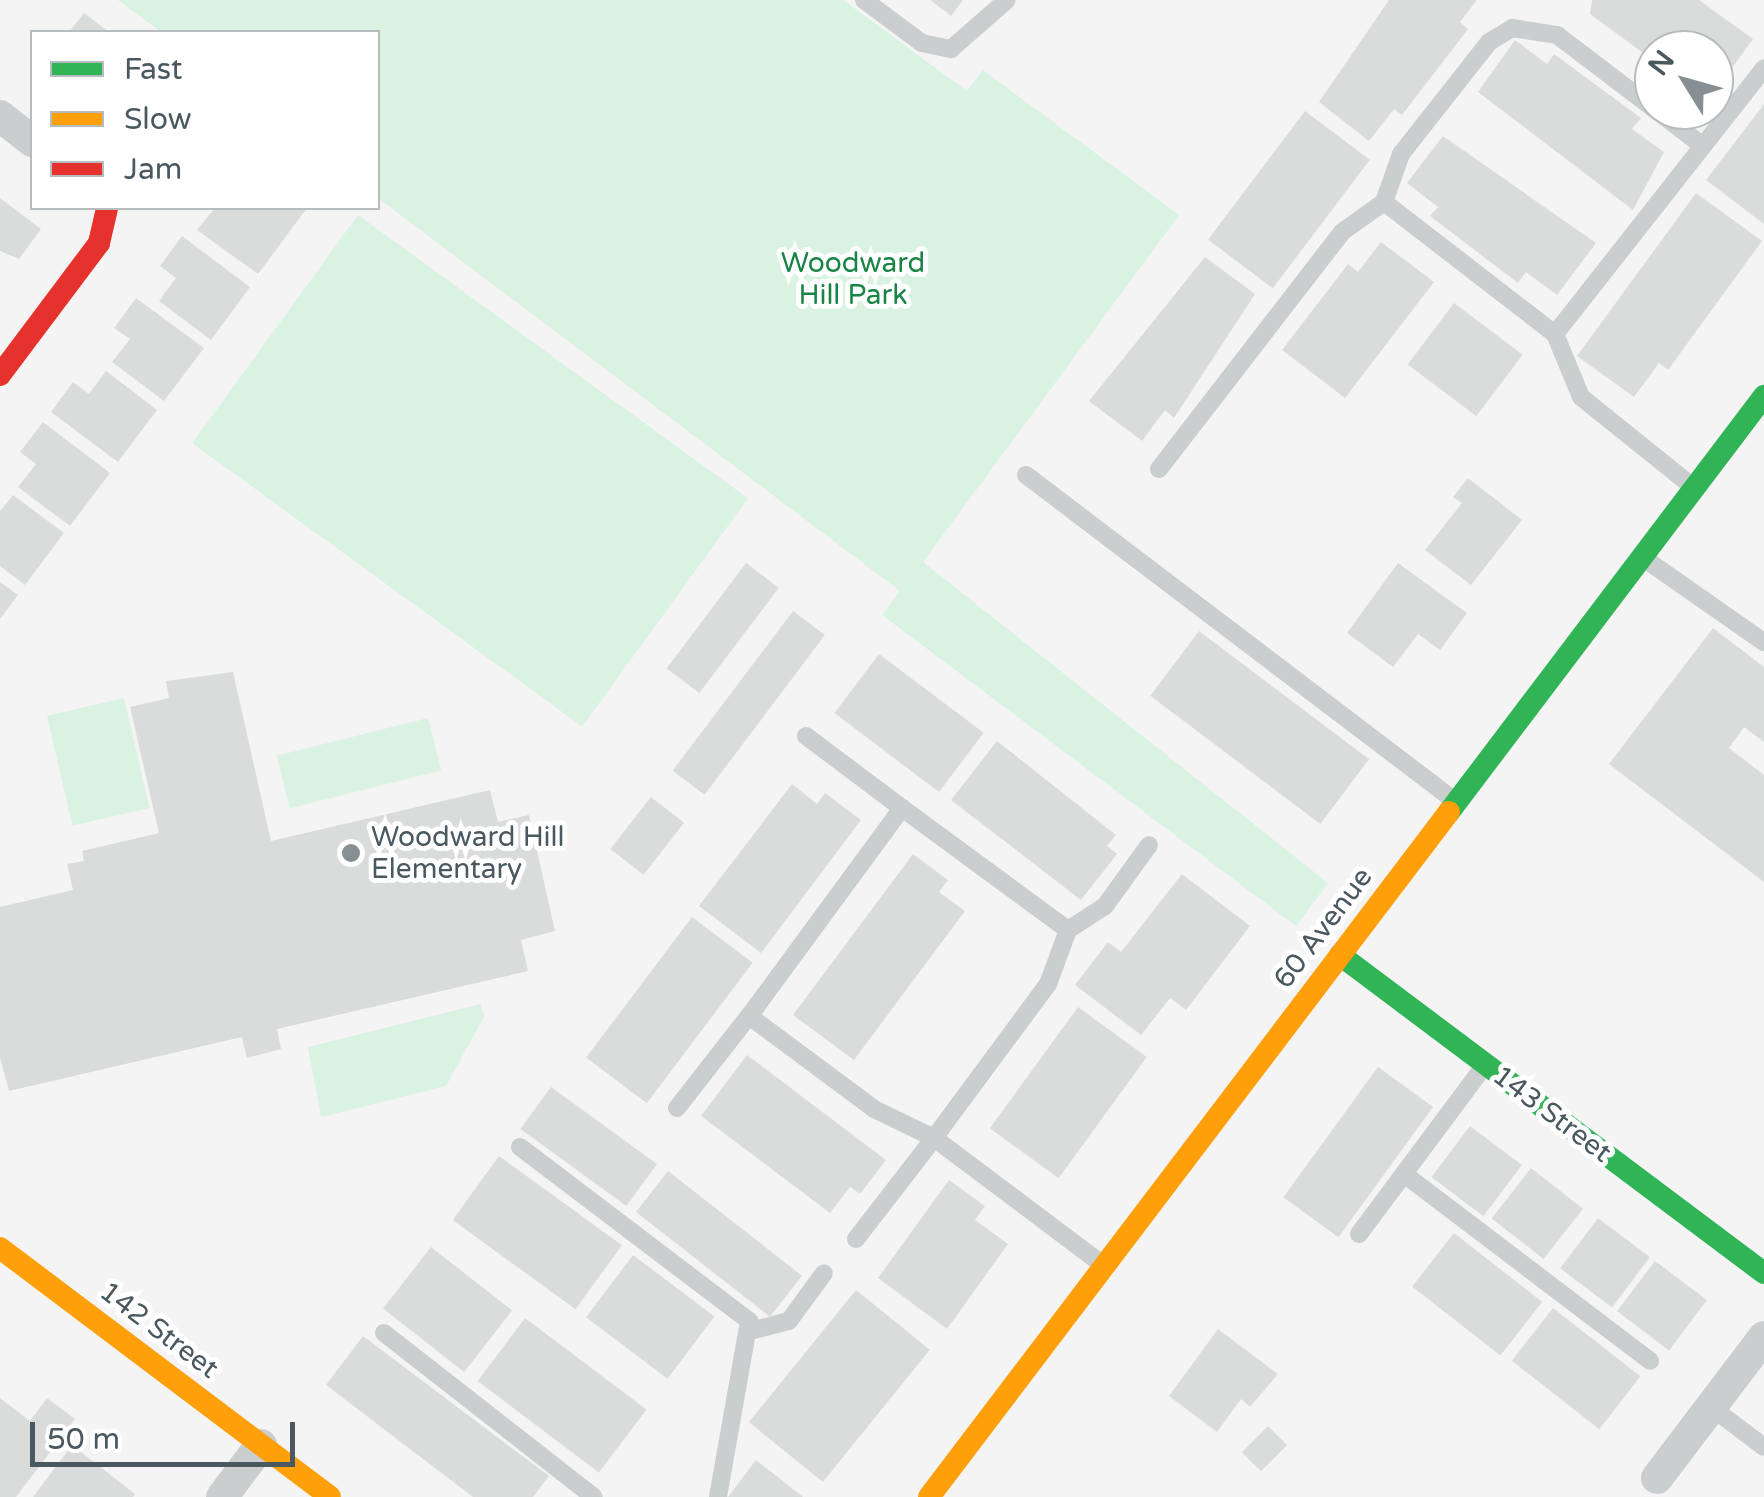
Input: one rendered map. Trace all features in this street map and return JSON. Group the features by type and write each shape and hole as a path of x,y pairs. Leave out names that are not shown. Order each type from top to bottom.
{"street":[{"path":"0,116 30,139"},
{"path":"0,375 100,244 109,211"},
{"name":"60 Avenue","path":"929,1497 1764,396"},
{"name":"143 Street","path":"1340,955 1764,1273"},
{"name":"142 Street","path":"0,1248 330,1497"},
{"path":"1657,1478 1764,1337"},
{"path":"222,1497 262,1445"}],"lane":[{"path":"864,0 922,44 952,48 1007,0"},
{"path":"1159,469 1342,232 1384,202 1401,154 1489,42 1512,28 1558,36 1634,93"},
{"path":"1555,334 1764,68"},
{"path":"1682,130 1703,146"},
{"path":"1384,202 1555,334 1581,397 1694,488"},
{"path":"1026,475 1455,802"},
{"path":"1642,557 1764,642"},
{"path":"806,736 1068,930"},
{"path":"677,1108 902,808"},
{"path":"856,1239 1048,984 1068,930 1105,906 1149,845"},
{"path":"749,1016 874,1109 934,1138 1105,1266"},
{"path":"1359,1234 1486,1064"},
{"path":"520,1147 743,1316 750,1331 718,1497"},
{"path":"1404,1174 1650,1361"},
{"path":"750,1331 789,1321 824,1273"},
{"path":"384,1333 569,1491 594,1497"},
{"path":"1711,1407 1764,1447"}],"green space":[{"name":"Woodward Hill Park","path":"118,0 843,0 967,91 983,70 1179,215 923,562 1328,883 1296,926 882,615 900,591 380,200 380,30 158,30"},
{"path":"358,215 748,498 582,726 192,443"},
{"path":"124,698 149,808 72,826 47,716"},
{"path":"428,718 441,770 290,808 277,756"},
{"path":"481,1004 484,1017 446,1086 321,1117 308,1047"}],"building":[{"path":"930,0 963,0 951,16"},
{"path":"1389,0 1477,0 1460,22 1468,29 1402,115 1394,109 1369,141 1319,102"},
{"path":"1592,0 1699,0 1753,39 1734,65 1734,30 1634,30 1634,46 1590,14"},
{"path":"84,13 106,30 71,30"},
{"path":"1515,40 1547,64 1554,54 1634,113 1632,129 1664,152 1633,210 1478,92"},
{"path":"1764,104 1764,224 1706,180"},
{"path":"1305,111 1370,160 1273,288 1208,240"},
{"path":"1443,136 1596,243 1557,295 1526,272 1518,283 1430,216 1438,207 1407,183"},
{"path":"1696,193 1762,241 1668,370 1659,363 1634,397 1577,356"},
{"path":"0,198 41,229 19,259 0,251"},
{"path":"213,210 306,210 258,274 197,230"},
{"path":"182,236 250,287 211,340 159,301 176,278 160,266"},
{"path":"1381,242 1434,282 1345,398 1282,350 1348,264 1358,272"},
{"path":"1205,257 1255,294 1174,418 1165,410 1142,441 1089,401"},
{"path":"136,298 204,348 164,401 112,362 130,339 114,328"},
{"path":"1454,303 1523,355 1476,416 1408,364"},
{"path":"106,371 157,410 118,462 51,412 73,382 89,394"},
{"path":"43,422 110,473 70,526 18,487 36,464 20,452"},
{"path":"1468,478 1522,520 1471,585 1425,550 1462,503 1453,497"},
{"path":"13,495 64,533 25,585 0,566 0,511"},
{"path":"746,563 779,588 699,693 667,668"},
{"path":"1398,563 1467,613 1440,650 1418,634 1393,667 1347,633"},
{"path":"0,582 18,595 0,619"},
{"path":"793,611 825,635 705,795 673,771"},
{"path":"1713,628 1764,667 1764,742 1744,727 1729,748 1764,775 1764,882 1609,764"},
{"path":"1199,631 1369,759 1320,824 1150,696"},
{"path":"879,654 984,733 939,792 834,713"},
{"path":"233,672 271,841 490,790 498,822 529,815 555,931 521,940 528,971 277,1029 281,1049 247,1058 242,1037 9,1091 0,1058 0,907 73,890 67,864 84,861 82,851 159,833 130,707 169,698 166,681"},
{"path":"997,741 1116,835 1107,846 1117,854 1081,900 951,800"},
{"path":"792,784 817,804 825,793 861,820 761,953 699,906"},
{"path":"651,797 684,823 643,875 610,849"},
{"path":"913,854 948,880 939,892 965,911 854,1060 793,1015"},
{"path":"1182,874 1250,926 1186,1010 1170,998 1141,1035 1075,985 1108,942 1121,952"},
{"path":"692,917 753,963 647,1103 586,1058"},
{"path":"1078,1007 1147,1057 1059,1178 990,1128"},
{"path":"747,1055 886,1160 860,1194 850,1187 830,1213 701,1116"},
{"path":"1378,1067 1433,1107 1338,1237 1283,1197"},
{"path":"551,1087 657,1164 626,1206 520,1129"},
{"path":"1470,1126 1522,1165 1483,1216 1431,1177"},
{"path":"499,1156 622,1245 576,1309 453,1220"},
{"path":"1531,1168 1583,1209 1544,1259 1492,1218"},
{"path":"668,1171 802,1276 770,1317 636,1212"},
{"path":"949,1180 985,1206 975,1220 1008,1244 947,1329 878,1278"},
{"path":"1598,1218 1650,1257 1612,1307 1560,1268"},
{"path":"1454,1233 1542,1302 1500,1356 1412,1287"},
{"path":"431,1247 512,1310 464,1372 383,1308"},
{"path":"633,1255 714,1316 668,1379 586,1317"},
{"path":"1655,1261 1707,1300 1669,1350 1617,1311"},
{"path":"856,1290 930,1350 823,1482 749,1422"},
{"path":"1553,1308 1640,1376 1599,1429 1512,1361"},
{"path":"525,1318 646,1409 599,1473 477,1381"},
{"path":"1218,1329 1278,1374 1250,1407 1241,1399 1217,1432 1169,1396"},
{"path":"363,1336 549,1476 533,1497 473,1497 326,1385"},
{"path":"0,1398 30,1421 47,1398 75,1419 16,1497 0,1497"},
{"path":"1268,1426 1287,1445 1261,1471 1242,1452"},
{"path":"72,1445 135,1494 133,1497 33,1497"},
{"path":"756,1460 803,1497 728,1497"}],"traffic: fast":[{"path":"1449,812 1764,396"},
{"path":"1340,955 1764,1273"}],"traffic: slow":[{"path":"929,1497 1449,812"},
{"path":"0,1248 330,1497"}],"traffic: jam":[{"path":"0,375 99,243 107,210"}],"place":[{"name":"Woodward Hill Elementary","path":"351,853"}]}
